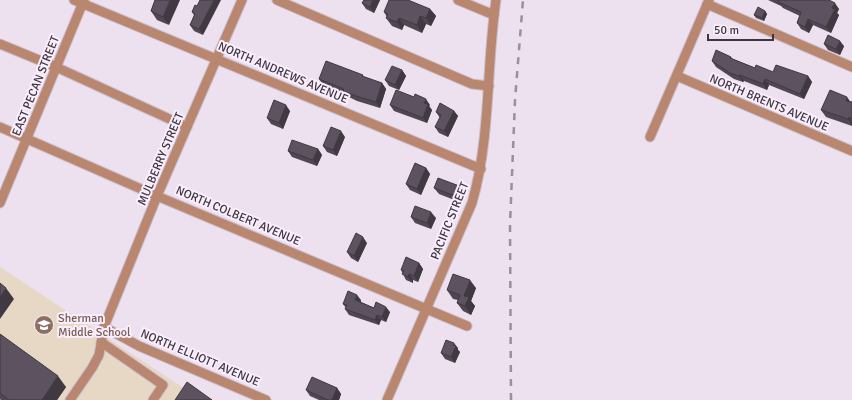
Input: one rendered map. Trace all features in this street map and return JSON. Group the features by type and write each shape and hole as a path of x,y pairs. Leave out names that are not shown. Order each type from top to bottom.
{"street":[{"name":"MULBERRY STREET","path":"70,400 99,355 104,327 157,196 242,0"},
{"path":"277,0 472,84 489,86"},
{"path":"458,0 494,16"},
{"name":"PACIFIC STREET","path":"387,400 472,203 481,170 496,0"},
{"name":"NORTH ANDREWS AVENUE","path":"80,1 481,170"},
{"name":"EAST PECAN STREET","path":"0,203 56,67 80,1"},
{"path":"650,137 708,2 852,67"},
{"path":"0,44 56,67 187,128"},
{"name":"NORTH BRENTS AVENUE","path":"677,76 852,151"},
{"name":"NORTH COLBERT AVENUE","path":"0,127 157,196 467,326"},
{"name":"NORTH ELLIOTT AVENUE","path":"104,327 139,346 266,400"},
{"path":"101,342 163,385 153,400"}],"shaded area":[{"name":"Sherman Middle School","path":"0,267 176,383 204,400 0,400"}],"building":[{"path":"155,0 170,0 163,17 151,11"},
{"path":"200,0 214,0 199,29 190,25 195,14 192,12 195,5 197,6"},
{"path":"364,0 373,0 370,7 362,3"},
{"path":"389,0 408,0 430,9 426,18 420,16 417,25 399,18 397,22 386,18 388,14 384,12"},
{"path":"779,0 829,0 835,3 832,8 835,9 826,27 808,19 805,27 797,23 801,12 778,2"},
{"path":"758,7 765,11 762,18 754,15"},
{"path":"828,35 840,41 836,49 824,44"},
{"path":"716,50 731,57 730,58 755,68 756,65 773,72 776,65 808,76 800,94 765,79 763,84 740,75 730,73 712,61"},
{"path":"326,61 382,83 376,102 343,91 344,89 319,79"},
{"path":"392,66 402,70 395,85 385,80"},
{"path":"396,90 414,97 415,94 426,99 424,103 428,104 423,118 390,105"},
{"path":"830,90 847,97 846,101 852,102 852,119 821,110"},
{"path":"274,100 286,105 279,123 267,118"},
{"path":"440,103 454,111 444,131 435,127 441,115 436,112"},
{"path":"331,127 341,131 333,150 323,146"},
{"path":"292,140 318,149 313,160 288,151"},
{"path":"415,163 426,168 417,189 406,184"},
{"path":"438,178 462,187 458,197 434,188"},
{"path":"415,206 431,212 427,223 411,217"},
{"path":"356,233 363,237 354,256 347,252"},
{"path":"406,257 419,263 414,276 409,274 408,277 402,274 404,271 401,270"},
{"path":"453,274 470,280 464,296 469,297 465,306 457,303 460,295 447,290"},
{"path":"0,283 6,288 0,297"},
{"path":"348,291 357,295 355,300 374,308 376,302 386,307 382,317 377,315 375,320 345,309 347,305 343,304"},
{"path":"0,334 58,376 42,400 9,400 0,393"},
{"path":"446,340 454,343 453,345 456,346 451,357 441,353"},
{"path":"312,377 337,388 332,400 328,400 306,390"},
{"path":"187,382 212,400 175,400"}],"railway":[{"path":"511,400 510,225 515,100 523,0"}],"place":[{"name":"Sherman Middle School","path":"44,325"}]}
